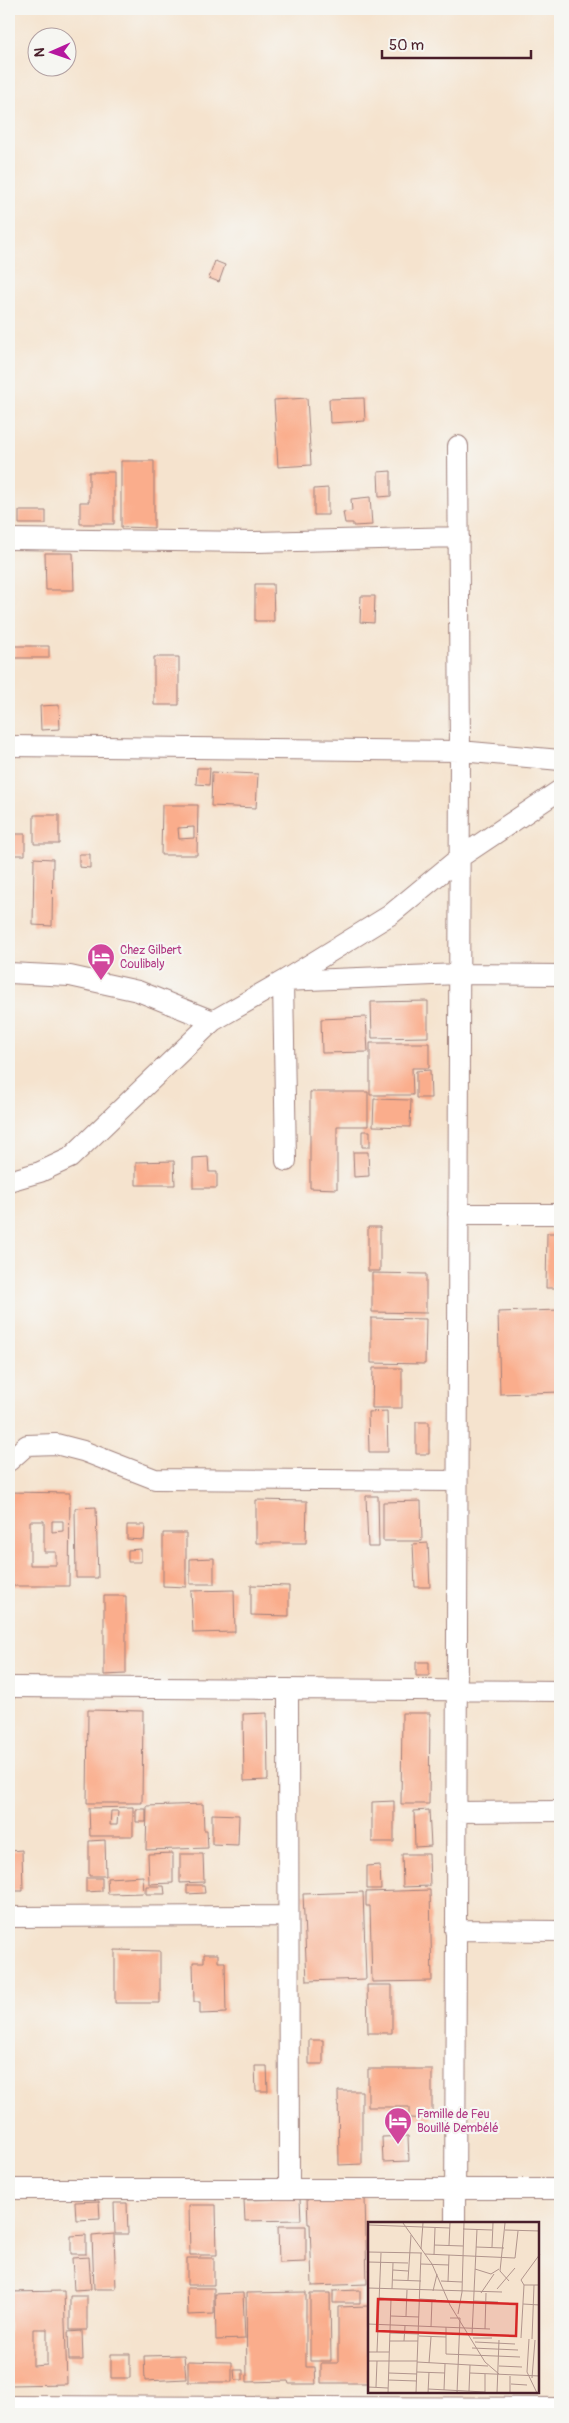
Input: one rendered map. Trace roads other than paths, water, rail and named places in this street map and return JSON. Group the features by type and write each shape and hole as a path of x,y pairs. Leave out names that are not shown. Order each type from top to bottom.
{"street":[{"path":"455,2222 460,751 458,446"},
{"path":"9,539 256,542 459,537"},
{"path":"9,746 460,751 560,760"},
{"path":"9,1181 40,1172 70,1158 212,1021 390,915 459,858 560,790"},
{"path":"9,973 70,976 138,991 212,1021"},
{"path":"282,981 459,974 560,976"},
{"path":"282,981 286,1162"},
{"path":"458,1214 560,1214"},
{"path":"9,1461 28,1446 56,1444 83,1451 155,1479 457,1481"},
{"path":"9,1687 560,1691"},
{"path":"288,1689 289,2188"},
{"path":"456,1812 560,1811"},
{"path":"9,1917 288,1916"},
{"path":"455,1930 560,1931"},
{"path":"9,2189 560,2189"},
{"path":"9,2406 285,2410 454,2404 560,2408"}],"place":[{"name":"Chez Gilbert Coulibaly","path":"101,981"},
{"name":"Famille de Feu Bouillé Dembélé","path":"398,2145"}]}
